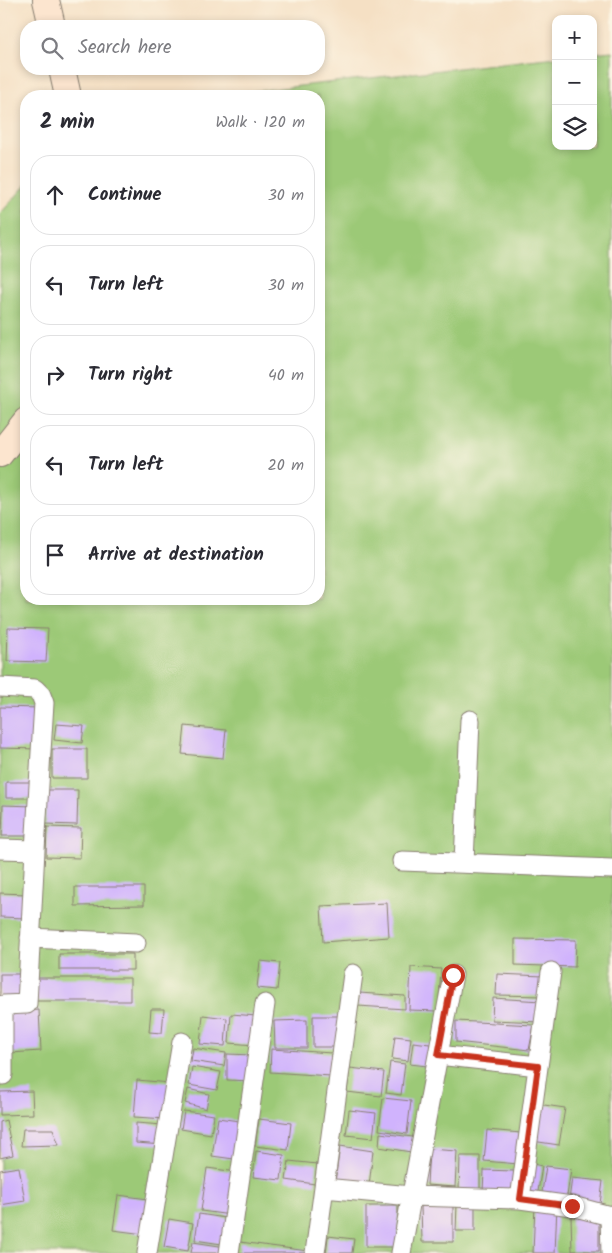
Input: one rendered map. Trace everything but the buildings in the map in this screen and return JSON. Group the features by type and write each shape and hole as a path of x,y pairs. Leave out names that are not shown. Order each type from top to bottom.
{"street":[{"path":"46,0 51,20"},
{"path":"63,75 67,90"},
{"path":"0,454 20,429"},
{"path":"0,687 35,689 41,695 44,703 27,1004 3,1005 3,1074 0,1075"},
{"path":"464,863 470,720"},
{"path":"0,849 35,850"},
{"path":"402,861 612,869"},
{"path":"30,938 136,943"},
{"path":"520,1199 551,972"},
{"path":"315,1253 353,974"},
{"path":"401,1253 453,975"},
{"path":"229,1253 265,1004"},
{"path":"147,1253 182,1042"},
{"path":"438,1055 538,1066"},
{"path":"324,1188 411,1196 520,1199 572,1206 611,1216 611,1253"}],"green space":[{"path":"612,51 612,1253 0,1253 0,214 20,192 20,605 325,605 325,90 264,90 552,57 552,150 597,150 597,53"}],"route":[{"path":"453,975 438,1055 538,1066 520,1199 572,1206"}]}
